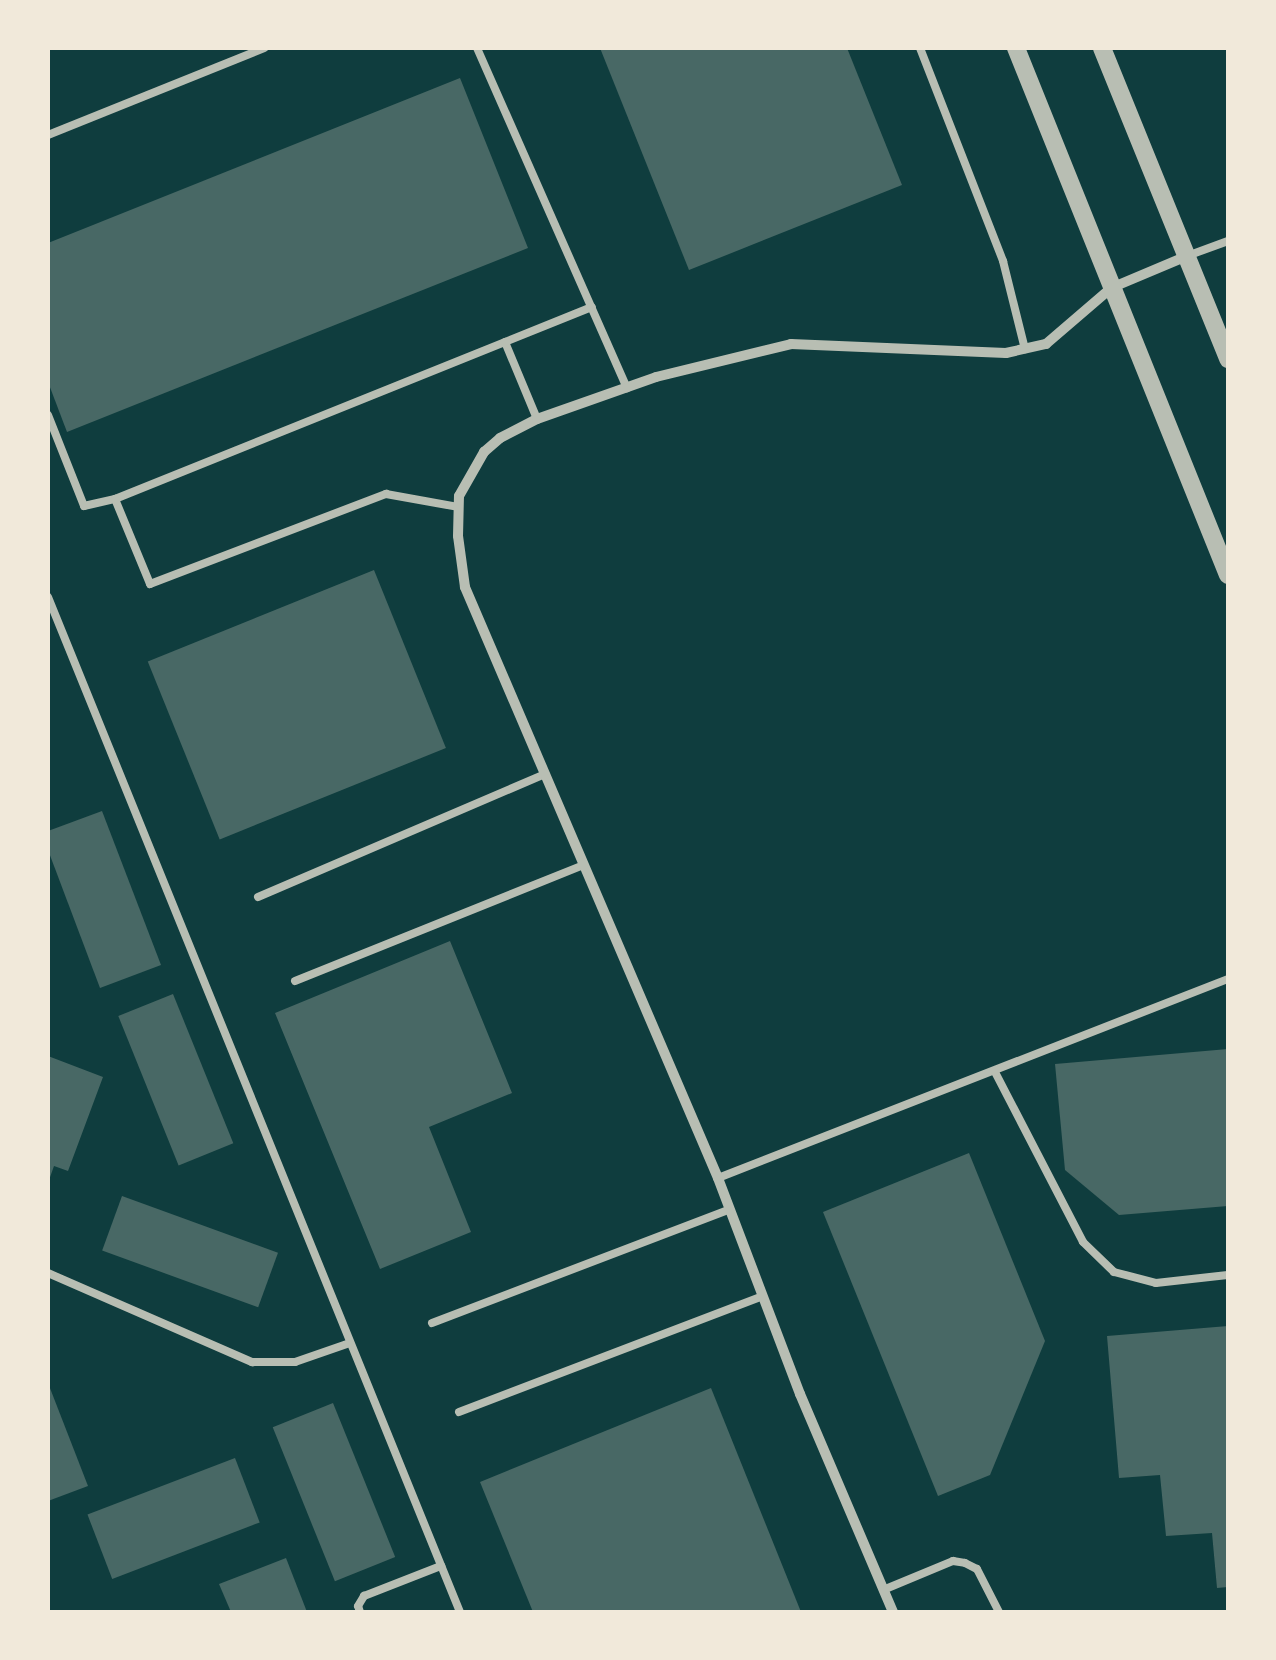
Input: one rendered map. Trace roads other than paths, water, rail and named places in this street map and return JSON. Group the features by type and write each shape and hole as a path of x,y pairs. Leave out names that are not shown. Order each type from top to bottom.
{"street":[{"path":"1016,48 1228,575"},
{"path":"1102,48 1228,359"},
{"path":"893,1612 762,1296 718,1178 465,588 459,496 484,452 537,420 626,388 791,344 1006,353 1046,344 1110,288 1187,256"}],"lane":[{"path":"48,134 264,48"},
{"path":"477,48 626,388"},
{"path":"920,48 1003,261 1026,348"},
{"path":"1187,256 1228,240"},
{"path":"48,416 84,506 115,499 592,307"},
{"path":"505,342 537,420"},
{"path":"115,499 150,584 386,494 458,507"},
{"path":"48,598 460,1612"},
{"path":"258,897 545,774"},
{"path":"294,981 584,866"},
{"path":"718,1178 1228,978"},
{"path":"995,1072 1083,1242 1114,1272 1156,1282 1228,1275"},
{"path":"432,1324 730,1209"},
{"path":"48,1273 252,1362 295,1362 350,1343"},
{"path":"459,1412 762,1296"},
{"path":"884,1590 954,1561 965,1563 977,1569 999,1612"},
{"path":"360,1612 358,1606 364,1596 441,1566"}]}
